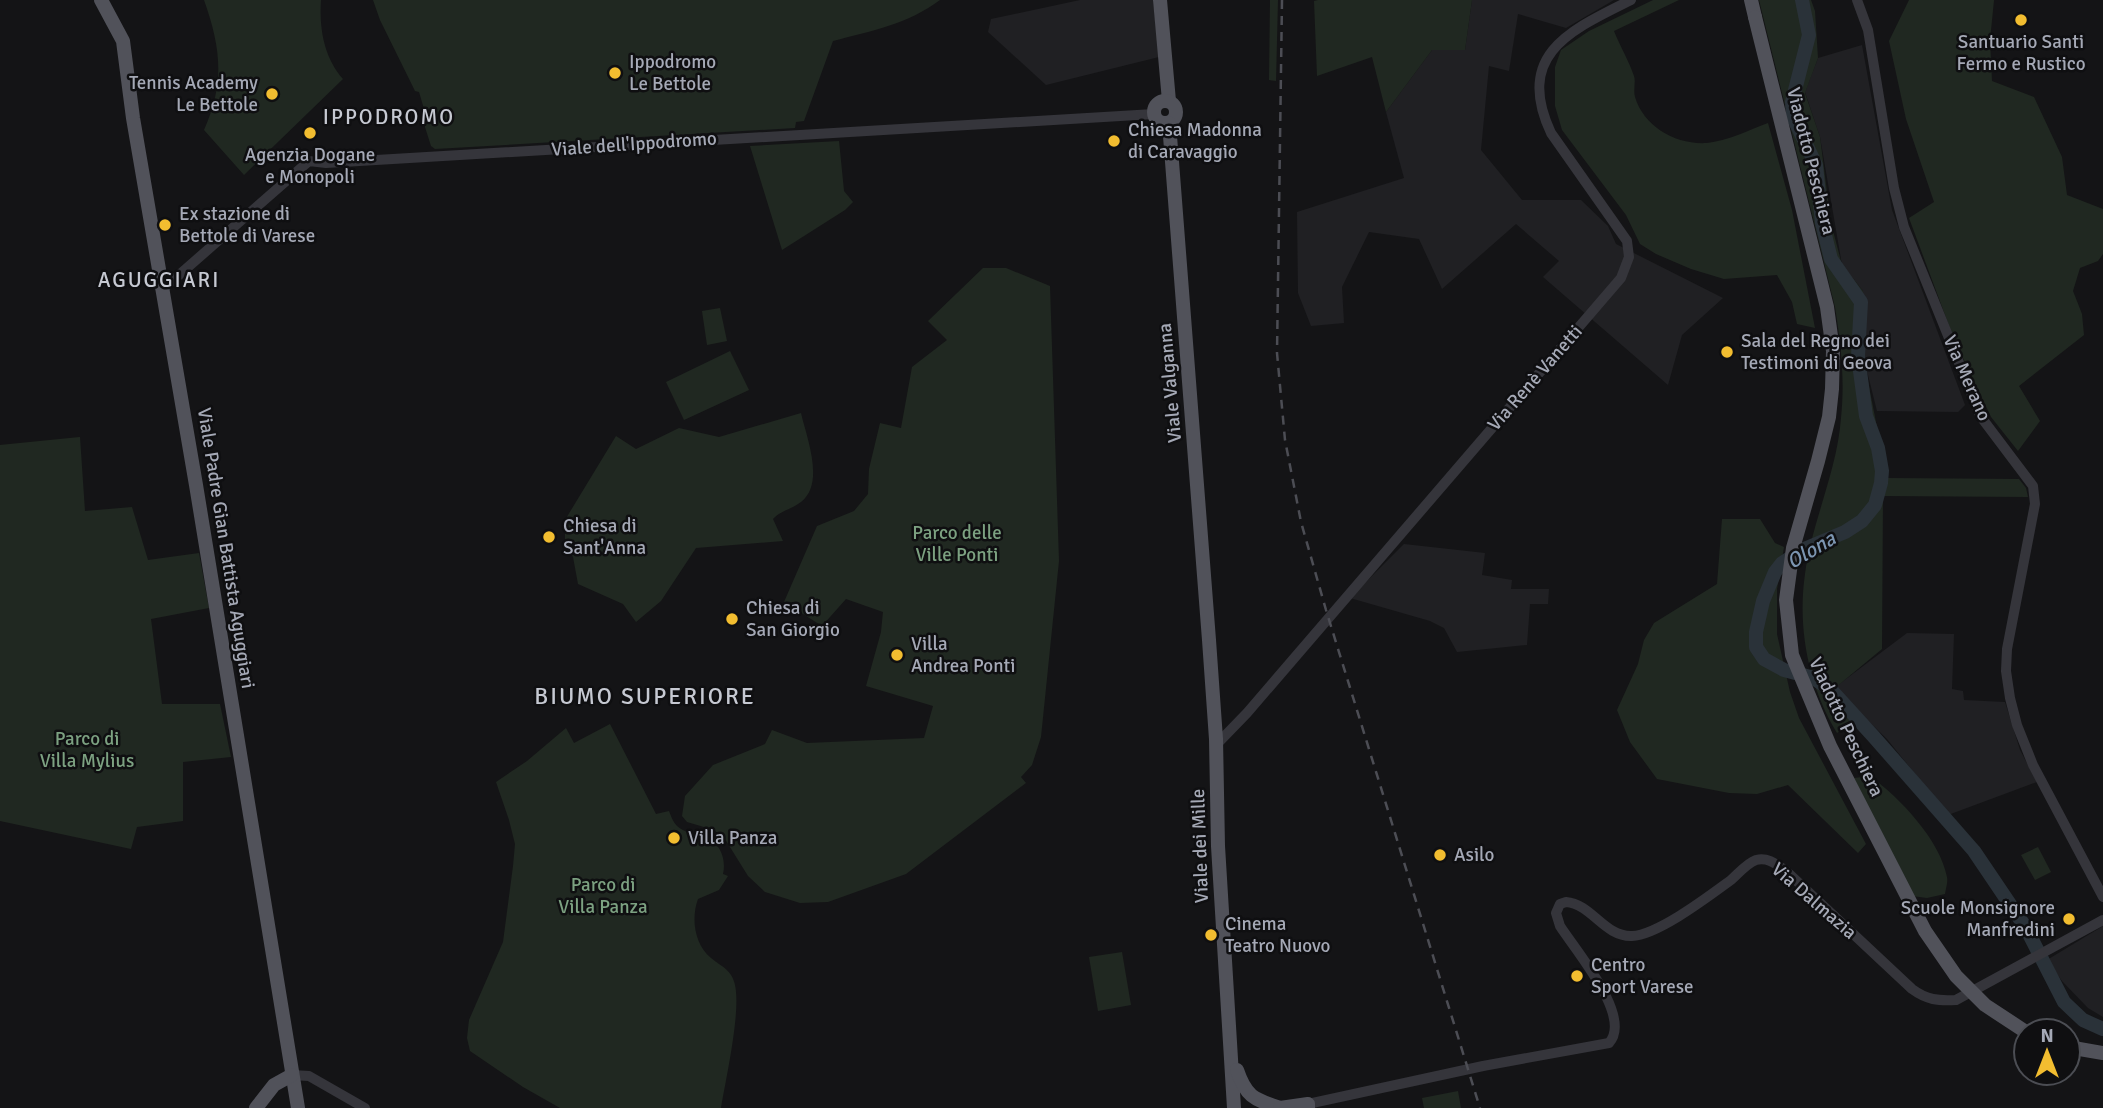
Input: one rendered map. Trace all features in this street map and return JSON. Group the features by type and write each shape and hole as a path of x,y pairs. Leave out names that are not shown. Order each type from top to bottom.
{"main road":[{"name":"Viale Padre Gian Battista Aguggiari","path":"101,0 123,41 133,118 298,1108"},
{"path":"1160,0 1168,101 1176,109 1175,117 1169,123 1159,122 1154,114 1156,105 1168,101"},
{"name":"Viadotto Peschiera","path":"1751,0 1827,307 1833,351 1829,417 1793,548 1786,600 1792,655 1830,746 1925,931 1956,976 1985,1005 2012,1023"},
{"name":"Viale Valganna","path":"1169,123 1209,640"},
{"name":"Viale dei Mille","path":"1209,640 1216,745 1218,846 1237,1092"},
{"path":"2082,1049 2103,1053"},
{"path":"256,1108 274,1084 292,1075"},
{"path":"1237,1092 1280,1108 1308,1106"}],"street":[{"name":"Via Renè Vanetti","path":"1216,745 1247,713 1621,278 1629,257 1627,241 1556,142 1542,115 1540,95 1541,73 1549,53 1562,39 1582,24 1631,0"},
{"name":"Via Merano","path":"1857,0 1868,30 1894,188 1904,227 1980,417 2033,486 2035,493 2007,649 2006,671 2010,698 2033,765 2103,897"},
{"name":"Viale dell'Ippodromo","path":"163,289 309,161 326,163 1154,114"},
{"name":"Via Dalmazia","path":"1308,1106 1483,1066 1609,1043 1616,1024 1612,1007 1560,926 1556,914 1560,904 1573,902 1615,933 1625,936 1638,935 1695,905 1754,860 1770,860 1786,871 1923,997 1934,1001 1956,1000 2103,920"},
{"path":"292,1075 309,1076 365,1108"}],"shaded area":[{"path":"1080,0 1153,0 1159,57 1046,85 988,32 991,19"},
{"path":"1472,0 1614,0 1566,28 1518,14 1509,71 1489,66 1481,150 1522,200 1581,200 1608,226 1616,244 1723,298 1682,335 1668,385 1543,277 1559,261 1516,224 1442,289 1419,239 1369,232 1342,287 1344,323 1311,326 1298,293 1297,212 1404,178 1386,112 1432,50 1465,50"},
{"path":"1862,45 1892,210 1965,405 1958,412 1877,411 1862,351 1863,291 1842,265 1820,137 1805,92 1818,58"},
{"path":"1404,544 1485,553 1482,575 1512,580 1511,589 1549,589 1548,604 1530,604 1527,645 1457,652 1444,628 1430,621 1350,598"},
{"path":"1907,633 1954,634 1952,689 1963,691 1964,700 2005,702 2020,750 2037,782 1948,815 1887,739 1834,688"},
{"path":"2103,926 2103,1017 2088,1008 2062,981 2047,960"}],"green space":[{"name":"Tennis Academy Le Bettole","path":"204,0 321,0 324,42 331,62 343,79 244,175 204,130 215,97 218,65 214,34"},
{"name":"Ippodromo Le Bettole","path":"373,0 940,0 902,21 833,41 804,121 796,122 795,128 435,149 431,146 424,124 427,119 419,92 415,91"},
{"path":"1270,0 1278,0 1276,81 1269,80"},
{"path":"1472,0 1465,50 1432,50 1386,112 1372,57 1317,76 1314,1"},
{"path":"1653,0 1679,0 1614,31 1634,76 1634,94 1639,108 1663,132 1695,143 1722,140 1768,123 1792,210 1815,328 1797,324 1792,302 1777,275 1724,279 1691,269 1640,244 1626,215 1562,130 1555,106 1555,67 1561,50 1589,31"},
{"path":"1759,0 1811,0 1815,11 1818,58 1805,93 1820,137 1831,223 1842,265 1863,291 1862,351 1887,478 2019,479 2026,488 2028,497 1883,496 1882,649 1835,688 1858,719 1837,733 1812,677 1804,636 1803,595 1808,554 1839,438 1843,390 1841,348 1835,307"},
{"path":"1909,0 1994,0 1990,40 1992,81 2034,97 2062,157 2067,195 2103,209 2103,254 2098,261 2080,268 2073,291 2082,314 2084,335 2019,386 2040,421 2018,451 1991,417 1954,339 1909,218 1934,202 1906,119 1889,41"},
{"path":"839,141 844,191 853,202 845,210 782,250 750,146"},
{"name":"Parco delle Ville Ponti","path":"983,268 1006,268 1050,286 1059,561 1041,737 1032,765 1021,777 1026,783 906,874 828,902 800,903 765,892 748,876 725,839 714,830 687,822 682,816 685,796 713,765 765,744 772,730 807,743 924,738 933,706 866,686 881,632 883,612 846,599 822,626 784,602 817,526 854,511 868,494 869,469 880,423 901,428 912,367 947,340 928,321"},
{"path":"720,308 727,341 707,345 702,311"},
{"path":"730,351 749,390 684,420 666,382"},
{"path":"801,413 812,460 812,484 801,502 773,519 783,541 696,548 661,601 636,622 623,604 578,584 573,557 565,546 565,520 616,436 636,449 679,428 719,437"},
{"name":"Parco di Villa Mylius","path":"80,437 85,511 132,507 148,560 199,553 209,608 151,619 162,704 220,704 231,757 183,762 183,821 137,827 131,849 0,821 0,445"},
{"path":"1722,519 1760,519 1775,543 1784,547 1777,589 1777,634 1790,692 1799,718 1866,844 1858,853 1788,785 1757,794 1729,793 1657,779 1630,742 1617,710 1638,664 1644,640 1654,623 1717,584"},
{"name":"Parco di Villa Panza","path":"610,724 656,814 669,811 677,826 711,840 720,849 724,861 723,874 728,876 719,890 698,899 695,914 695,930 701,946 729,972 735,985 735,1028 721,1108 560,1108 470,1051 467,1038 469,1020 503,942 513,866 515,844 496,782 527,761 566,728 574,743"},
{"path":"1870,776 1906,808 1936,849 1947,879 1945,894 1927,898 1912,896 1854,778"},
{"path":"2038,847 2051,872 2035,880 2021,855"},
{"path":"1122,952 1131,1005 1098,1011 1089,957"},
{"path":"1458,1091 1461,1108 1424,1108 1422,1098"}],"waterway":[{"name":"Olona","path":"1802,0 1809,35 1792,102 1793,117 1816,165 1822,223 1831,259 1861,302 1858,356 1866,416 1878,448 1882,471 1875,505 1862,521 1845,532 1802,550 1782,563 1775,572 1763,601 1756,632 1756,647 1764,659 1784,670 1814,678 1833,692 1874,737 1974,851 2026,928 2064,1002 2083,1020 2103,1029"}],"railway":[{"path":"1282,0 1277,353 1285,440 1301,522 1326,610 1480,1108"}],"place":[{"name":"Santuario Santi Fermo e Rustico","path":"2021,20"},
{"name":"Ippodromo Le Bettole","path":"615,73"},
{"name":"Tennis Academy Le Bettole","path":"272,94"},
{"name":"Agenzia Dogane e Monopoli","path":"310,133"},
{"name":"Chiesa Madonna di Caravaggio","path":"1114,141"},
{"name":"Ex stazione di Bettole di Varese","path":"165,225"},
{"name":"Sala del Regno dei Testimoni di Geova","path":"1727,352"},
{"name":"Chiesa di Sant'Anna","path":"549,537"},
{"name":"Chiesa di San Giorgio","path":"732,619"},
{"name":"Villa Andrea Ponti","path":"897,655"},
{"name":"Villa Panza","path":"674,838"},
{"name":"Asilo","path":"1440,855"},
{"name":"Scuole Monsignore Manfredini","path":"2069,919"},
{"name":"Cinema Teatro Nuovo","path":"1211,935"},
{"name":"Centro Sport Varese","path":"1577,976"}],"district":[{"name":"IPPODROMO","path":"389,117"},
{"name":"AGUGGIARI","path":"159,280"},
{"name":"BIUMO SUPERIORE","path":"645,696"}]}
